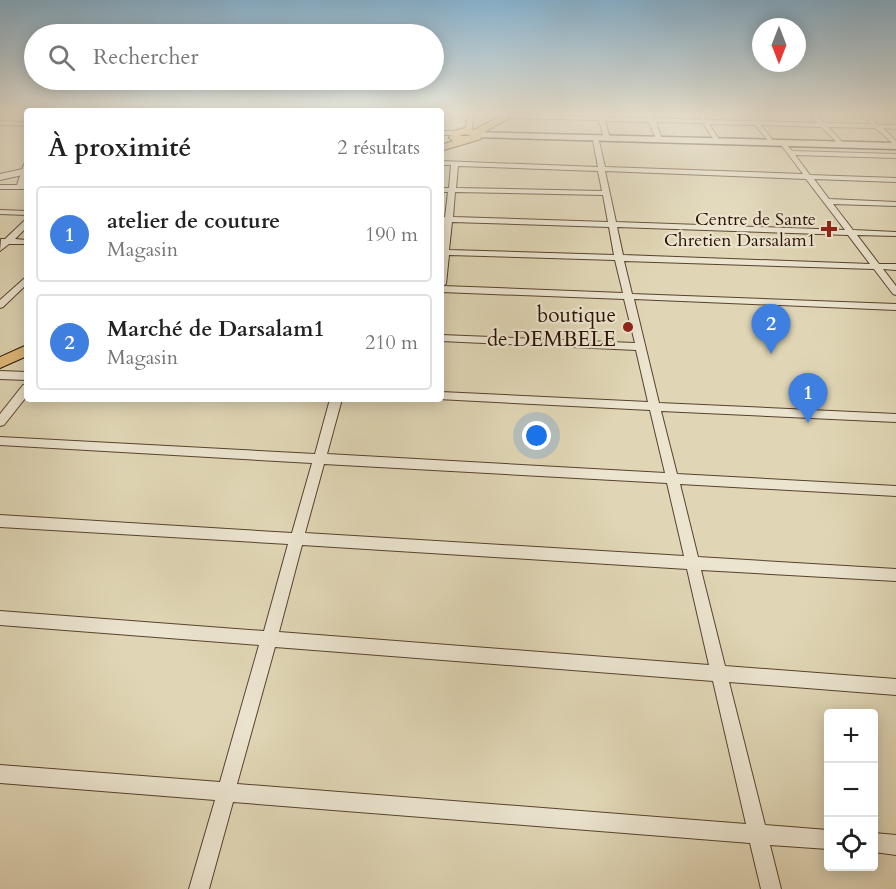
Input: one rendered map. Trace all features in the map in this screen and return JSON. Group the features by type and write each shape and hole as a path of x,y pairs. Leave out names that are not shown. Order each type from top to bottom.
{"main road":[{"path":"0,363 24,351"}],"street":[{"path":"601,154 600,171 619,258 771,889"},
{"path":"792,154 896,292"},
{"path":"873,154 896,156"},
{"path":"444,164 896,180"},
{"path":"455,165 444,219 896,234"},
{"path":"0,177 24,170"},
{"path":"0,187 24,187"},
{"path":"444,190 605,193"},
{"path":"827,201 896,204"},
{"path":"0,212 24,213"},
{"path":"2,243 24,225"},
{"path":"2,243 24,242"},
{"path":"444,252 896,267"},
{"path":"0,305 24,282"},
{"path":"444,289 896,307"},
{"path":"444,338 640,347"},
{"path":"0,375 24,376"},
{"path":"0,422 24,392"},
{"path":"444,396 896,418"},
{"path":"200,889 335,402"},
{"path":"0,441 320,457 672,480 896,491"},
{"path":"0,521 896,575"},
{"path":"0,618 270,641 896,687"},
{"path":"0,774 824,840"},
{"path":"878,843 896,845"}],"place":[{"name":"Centre de Sante Chretien Darsalam1","path":"829,229"},
{"name":"boutique de DEMBELE","path":"628,327"},
{"name":"Marché de Darsalam1","path":"771,354"},
{"name":"atelier de couture","path":"808,423"}]}
